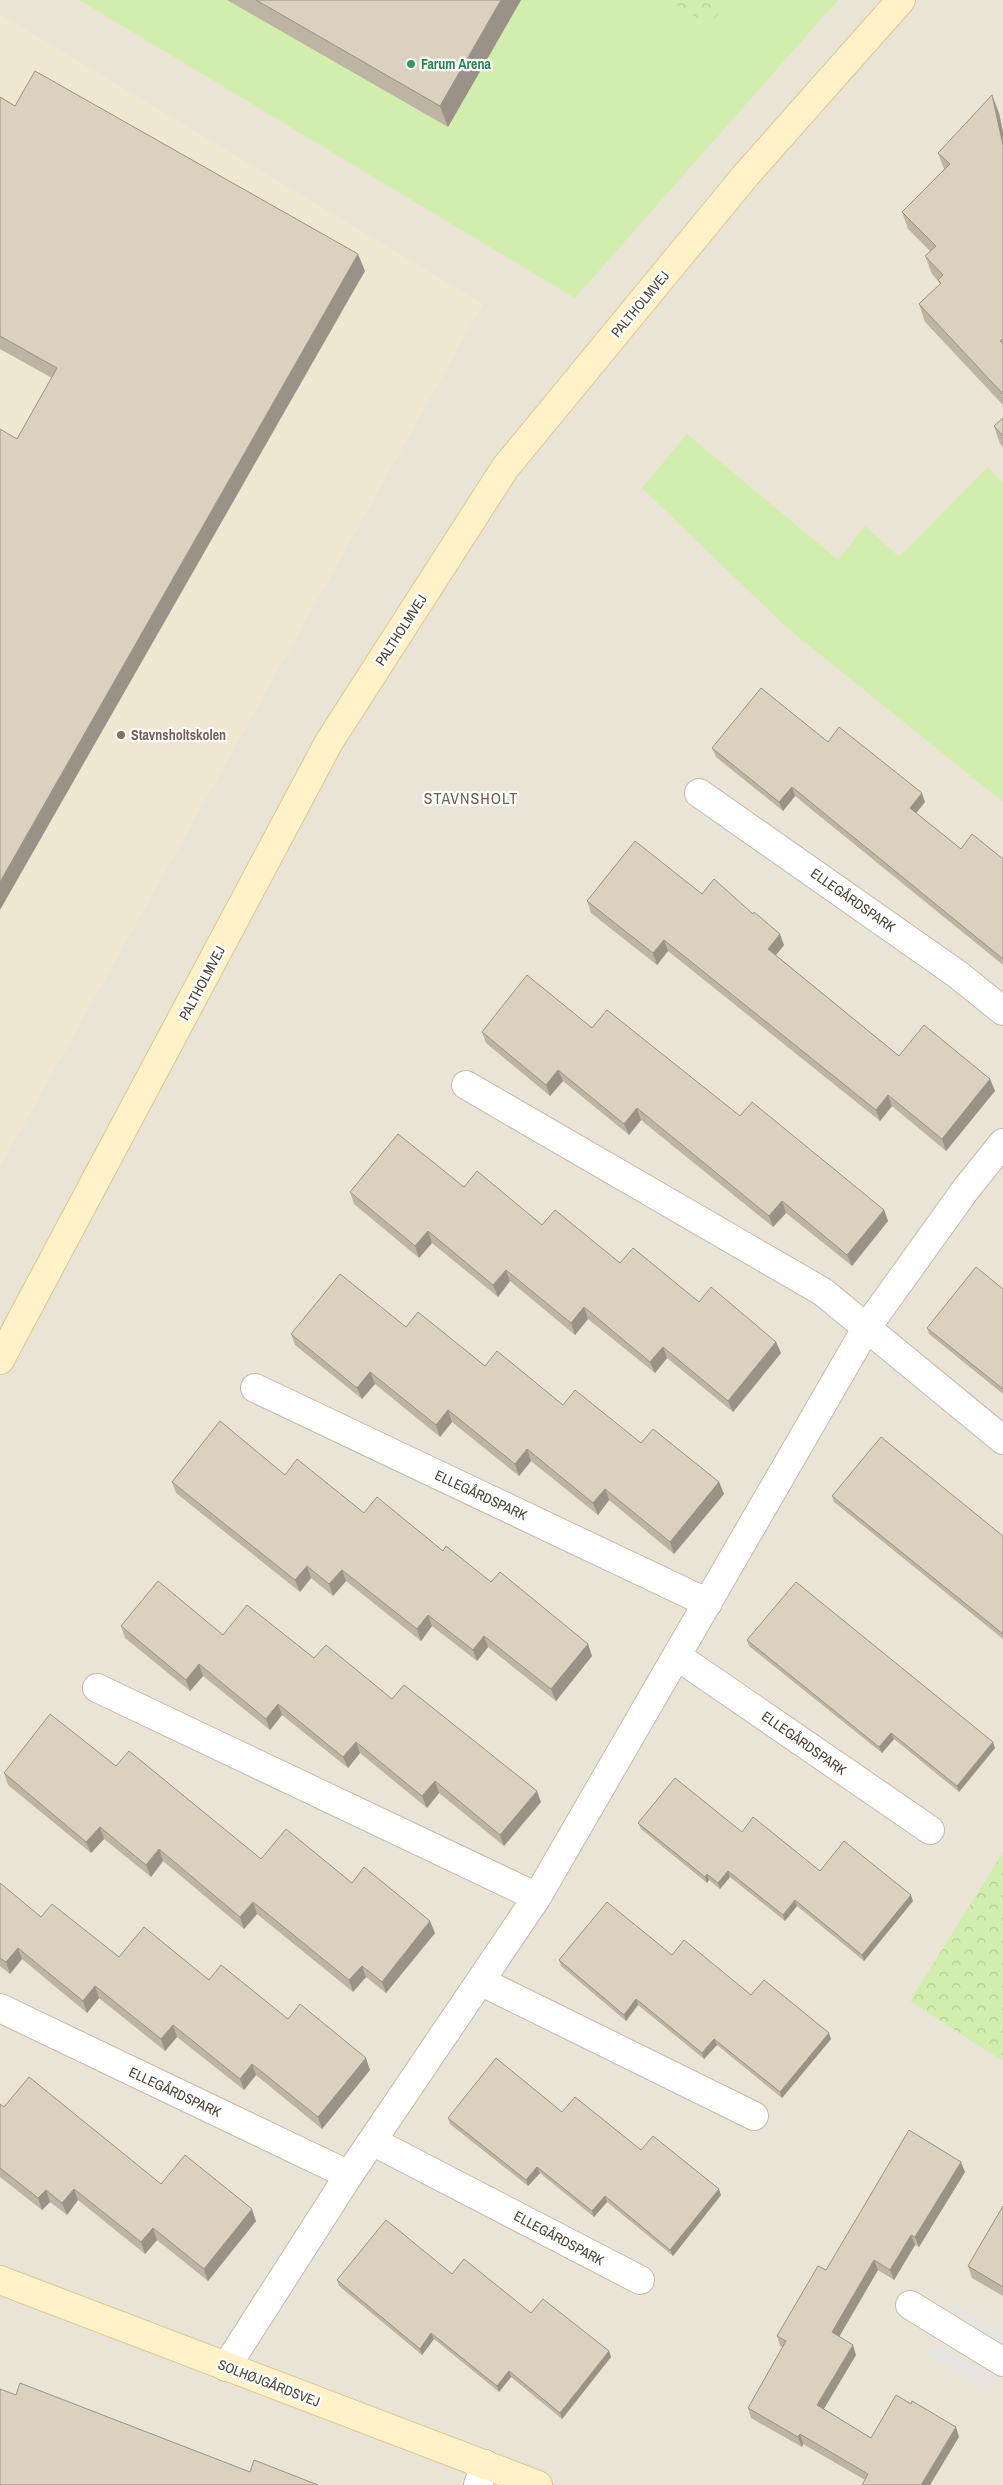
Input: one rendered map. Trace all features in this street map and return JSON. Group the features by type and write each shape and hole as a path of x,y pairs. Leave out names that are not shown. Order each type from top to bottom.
{"street":[{"name":"PALTHOLMVEJ","path":"0,1360 330,742 505,468 746,175 901,0"},
{"name":"ELLEGÅRDSPARK","path":"699,793 957,974 1003,1012"},
{"path":"466,1085 823,1292 1003,1440"},
{"path":"226,2367 349,2175 537,1897 867,1327 966,1189 1003,1143"},
{"name":"PALTHOLMVEJ","path":"0,1370 13,1337"},
{"name":"ELLEGÅRDSPARK","path":"255,1388 708,1603"},
{"name":"ELLEGÅRDSPARK","path":"677,1656 930,1830"},
{"path":"97,1688 537,1897"},
{"path":"480,1981 754,2116"},
{"name":"ELLEGÅRDSPARK","path":"0,2008 349,2175"},
{"name":"ELLEGÅRDSPARK","path":"372,2141 640,2280"},
{"name":"SOLHØJGÅRDSVEJ","path":"0,2280 226,2367 482,2474 538,2485"},
{"path":"910,2305 1003,2362"}],"shaded area":[{"path":"0,0 1003,0 1003,2485 0,2485"},
{"name":"Stavnsholtskolen","path":"0,14 483,304 0,1167"},
{"path":"953,2302 1003,2332 1003,2348 957,2322"},
{"path":"942,2346 996,2378 988,2390 923,2351"}],"green space":[{"path":"79,0 838,0 575,298"},
{"path":"669,0 732,0 708,25"},
{"path":"687,434 838,560 865,526 899,557 988,467 1003,483 1003,802 785,626 642,488"},
{"path":"1003,1852 1003,2061 910,2001"}],"building":[{"name":"Farum Arena","path":"256,0 501,0 440,106"},
{"path":"35,71 358,254 0,882 0,429 17,439 57,368 0,336 0,97 15,106"},
{"path":"992,95 1003,145 1003,339 1000,341 1003,344 1003,394 919,304 941,283 938,280 943,275 925,256 936,246 902,212 950,164 938,153"},
{"path":"1003,418 1003,436 994,426"},
{"path":"761,688 828,742 839,727 922,793 910,808 961,849 972,834 1003,859 1003,959 792,787 779,802 712,748"},
{"path":"635,841 702,894 714,879 753,914 754,912 780,934 768,949 899,1056 924,1025 990,1079 942,1139 888,1095 876,1110 664,940 653,953 587,901"},
{"path":"527,975 592,1028 607,1010 740,1116 752,1102 884,1210 847,1255 782,1201 769,1216 637,1108 624,1124 558,1070 546,1085 482,1032"},
{"path":"398,1134 464,1187 477,1171 542,1225 555,1210 620,1263 633,1248 699,1302 711,1287 776,1342 728,1401 663,1347 650,1362 584,1307 571,1323 506,1270 493,1285 428,1231 415,1246 350,1192"},
{"path":"976,1267 1003,1289 1003,1389 927,1328"},
{"path":"340,1274 406,1327 418,1312 485,1366 497,1351 563,1405 575,1390 641,1443 653,1429 719,1482 670,1542 605,1489 593,1503 527,1449 515,1464 448,1410 436,1425 370,1372 357,1388 291,1334"},
{"path":"220,1421 285,1475 297,1459 364,1513 377,1497 443,1551 446,1546 491,1582 500,1572 588,1644 551,1689 484,1636 473,1650 428,1615 417,1629 342,1570 329,1584 307,1566 295,1580 172,1482"},
{"path":"881,1437 1003,1536 1003,1634 832,1496"},
{"path":"158,1581 223,1635 247,1605 314,1658 326,1645 392,1699 404,1685 537,1791 500,1835 435,1781 422,1796 356,1742 343,1757 278,1704 266,1719 199,1664 186,1680 121,1626"},
{"path":"796,1582 993,1742 957,1786 891,1733 879,1747 747,1640"},
{"path":"50,1714 116,1766 129,1751 261,1859 286,1829 352,1883 364,1867 430,1921 382,1982 362,1966 349,1980 253,1902 240,1917 159,1849 146,1865 100,1827 86,1842 4,1773"},
{"path":"675,1778 742,1832 753,1817 820,1871 844,1841 911,1895 862,1955 795,1900 783,1915 728,1871 718,1883 707,1874 705,1877 638,1823"},
{"path":"0,1883 41,1917 52,1904 119,1957 144,1927 209,1980 221,1965 288,2019 300,2004 366,2058 318,2117 252,2064 240,2079 173,2025 161,2039 95,1986 83,2001 18,1948 6,1962 0,1958"},
{"path":"607,1902 672,1955 684,1940 751,1995 764,1980 829,2033 780,2092 714,2039 702,2053 636,1999 624,2015 559,1960"},
{"path":"496,2058 562,2112 575,2097 641,2150 653,2136 719,2189 670,2250 605,2196 592,2211 537,2167 526,2180 448,2118"},
{"path":"29,2077 161,2184 185,2155 252,2209 204,2269 153,2228 141,2242 74,2189 62,2203 46,2190 38,2198 0,2168 0,2104 4,2107"},
{"path":"909,2130 961,2162 915,2237 911,2235 890,2270 874,2260 832,2332 853,2345 817,2405 871,2438 896,2395 911,2404 912,2401 956,2427 921,2485 862,2485 868,2474 800,2434 798,2437 748,2408 786,2341 777,2336 818,2266 826,2270"},
{"path":"1003,2206 1003,2287 968,2266"},
{"path":"386,2220 452,2274 464,2259 531,2313 543,2299 609,2351 560,2413 509,2371 497,2386 431,2333 420,2349 337,2280"},
{"path":"20,2383 250,2472 254,2460 318,2485 0,2485 0,2389 16,2395"}],"place":[{"name":"Farum Arena","path":"411,64"},
{"name":"Stavnsholtskolen","path":"121,735"}],"district":[{"name":"STAVNSHOLT","path":"471,798"}]}
